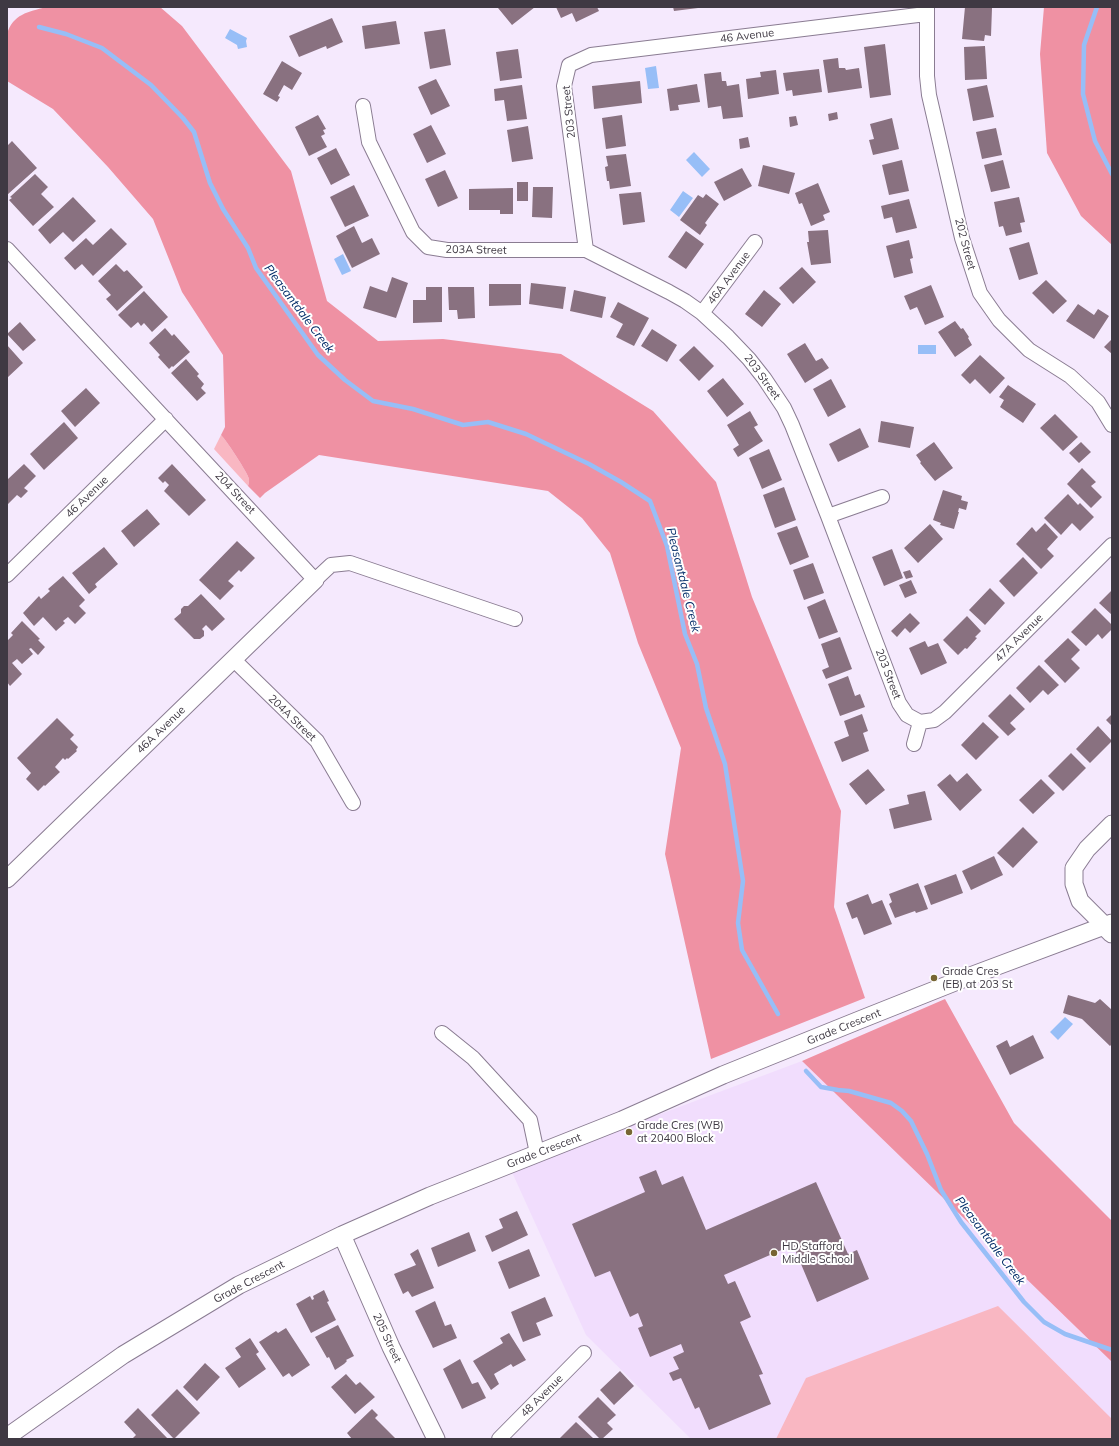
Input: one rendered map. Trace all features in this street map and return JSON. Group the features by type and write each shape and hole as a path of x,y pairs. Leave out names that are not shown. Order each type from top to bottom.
{"street":[{"name":"46 Avenue","path":"569,65 591,55 927,11"},
{"name":"202 Street","path":"927,11 927,76 930,95 962,238 980,293 999,320 1029,350 1070,376 1098,402 1112,425"},
{"name":"203 Street","path":"569,65 564,86 586,250 669,292 702,313 750,359 773,390 792,425 899,703 907,714 920,722"},
{"name":"203A Street","path":"363,106 369,142 413,232 428,247 447,250 586,250"},
{"name":"46A Avenue","path":"702,313 756,242"},
{"name":"204 Street","path":"7,249 12,265 166,420 315,580"},
{"name":"46 Avenue","path":"7,575 166,420"},
{"path":"828,516 882,497"},
{"name":"47A Avenue","path":"920,722 934,720 945,712 1112,545"},
{"path":"315,580 330,565 350,563 515,619"},
{"name":"46A Avenue","path":"7,879 315,580"},
{"name":"204A Street","path":"234,660 317,741 353,803"},
{"path":"914,744 920,722"},
{"path":"1110,927 1080,901 1074,884 1074,868 1087,849 1112,824"},
{"name":"Grade Crescent","path":"7,1436 123,1355 239,1285 342,1235 430,1196 622,1120 730,1072 965,978 1110,927"},
{"path":"442,1033 473,1058 530,1120 538,1153"},
{"name":"205 Street","path":"342,1235 387,1340 436,1439"},
{"name":"48 Avenue","path":"499,1439 584,1353"}],"shaded area":[{"path":"46,7 160,7 182,26 291,171 327,301 378,341 443,339 561,354 653,411 716,482 752,597 841,811 834,907 865,998 711,1059 665,854 681,748 638,643 610,553 582,518 548,491 319,455 260,498 248,486 249,479 247,475 221,435 225,427 223,355 182,292 153,219 108,167 53,109 7,81 7,34 10,27 17,18 27,12"},
{"path":"1044,7 1112,7 1112,245 1081,216 1047,153 1040,54"},
{"path":"221,435 247,475 249,479 248,486 214,449"},
{"path":"945,999 1014,1123 1112,1221 1112,1362 802,1061"},
{"name":"HD Stafford Middle School","path":"802,1061 1112,1362 1112,1439 691,1439 586,1335 511,1170"},
{"path":"998,1306 1112,1419 1112,1439 776,1439 806,1378"}],"water":[{"path":"230,29 247,38 247,47 238,49 237,45 225,38"},
{"path":"656,66 659,88 648,89 645,68"},
{"path":"694,152 710,169 702,177 686,160"},
{"path":"683,191 693,198 679,217 670,210"},
{"path":"343,254 351,271 342,275 334,259"},
{"path":"918,345 936,345 936,354 918,354"},
{"path":"1065,1017 1073,1024 1058,1040 1050,1032"}],"building":[{"path":"535,7 512,25 498,8"},
{"path":"556,7 597,7 599,11 576,22 572,13 561,18"},
{"path":"673,7 698,7 698,8 674,11"},
{"path":"965,7 992,8 991,36 985,35 984,41 962,39"},
{"path":"332,18 343,42 327,49 326,46 299,57 289,36"},
{"path":"396,21 400,44 365,49 362,26"},
{"path":"445,29 451,65 430,69 424,32"},
{"path":"885,44 891,95 870,98 864,47"},
{"path":"985,46 987,79 965,80 964,47"},
{"path":"518,49 522,78 500,81 496,52"},
{"path":"838,58 839,68 845,68 846,70 859,68 862,88 828,93 823,60"},
{"path":"282,61 302,73 292,90 284,85 278,96 280,97 277,102 263,94"},
{"path":"819,69 822,92 793,96 792,90 786,91 783,73"},
{"path":"776,70 779,94 748,99 746,79 761,77 760,72"},
{"path":"721,72 722,81 726,81 727,86 739,84 743,117 723,119 721,106 708,108 704,74"},
{"path":"436,79 450,106 431,115 418,87"},
{"path":"640,81 642,103 594,109 592,86"},
{"path":"697,84 700,102 678,105 679,110 670,111 667,89"},
{"path":"522,85 527,119 507,121 504,100 495,101 494,89"},
{"path":"987,85 994,117 973,121 967,89"},
{"path":"837,112 838,119 829,121 828,114"},
{"path":"318,115 326,129 323,130 325,134 321,136 327,147 309,156 295,127"},
{"path":"622,115 626,146 606,149 602,118"},
{"path":"796,116 798,125 790,127 789,117"},
{"path":"892,118 899,149 873,155 869,140 874,139 870,124"},
{"path":"431,125 446,154 427,163 413,134"},
{"path":"528,126 533,159 512,162 507,130"},
{"path":"996,128 1002,155 982,159 976,132"},
{"path":"748,137 750,147 740,149 739,139"},
{"path":"12,141 37,168 7,195 7,146"},
{"path":"336,148 350,175 331,185 317,158"},
{"path":"626,154 631,186 610,189 605,167 608,166 606,156"},
{"path":"902,160 909,191 889,195 882,165"},
{"path":"1003,160 1010,188 991,192 984,165"},
{"path":"763,165 795,173 789,194 758,186"},
{"path":"742,168 752,186 724,201 714,182"},
{"path":"445,170 458,198 438,207 425,179"},
{"path":"35,174 48,187 41,194 54,207 33,226 9,200 12,198 10,197"},
{"path":"517,182 528,182 528,201 517,201"},
{"path":"818,183 830,212 823,215 825,220 811,226 802,203 799,204 795,193"},
{"path":"354,185 369,216 345,227 330,197"},
{"path":"533,187 553,187 552,218 532,217"},
{"path":"513,188 513,214 500,214 500,210 469,210 469,189"},
{"path":"641,192 645,222 623,225 619,194"},
{"path":"706,194 719,204 705,223 707,225 700,235 680,220 698,195 703,198"},
{"path":"73,197 96,221 73,242 63,232 50,244 38,230"},
{"path":"1019,197 1025,222 1020,223 1022,232 1006,236 1003,226 999,227 994,202"},
{"path":"909,199 917,228 896,233 892,217 884,219 881,206"},
{"path":"354,226 362,243 372,238 380,254 352,268 336,236"},
{"path":"111,228 127,244 93,276 82,264 75,270 64,258 86,238 93,245"},
{"path":"828,230 831,263 811,265 807,242 809,242 808,231"},
{"path":"686,231 704,244 686,269 668,257"},
{"path":"909,240 913,258 910,259 913,273 894,278 886,246"},
{"path":"1029,242 1038,274 1019,280 1009,248"},
{"path":"116,264 124,272 127,270 143,287 117,311 106,299 111,295 98,281"},
{"path":"802,267 816,282 793,304 779,288"},
{"path":"392,277 408,283 396,318 363,308 370,286 387,292"},
{"path":"1046,280 1067,301 1053,314 1032,293"},
{"path":"531,283 566,287 563,309 529,304"},
{"path":"489,284 521,284 521,305 489,306"},
{"path":"931,285 944,317 925,325 917,307 910,310 904,296"},
{"path":"426,287 442,287 442,322 413,323 413,300 426,300"},
{"path":"448,287 474,287 475,318 458,319 457,310 449,310"},
{"path":"574,290 606,297 602,318 570,311"},
{"path":"764,290 781,304 762,327 745,314"},
{"path":"144,291 168,317 152,332 144,323 141,326 138,322 131,328 118,315"},
{"path":"618,302 649,318 634,346 616,337 623,324 610,317"},
{"path":"1078,304 1094,315 1098,309 1109,316 1094,339 1066,321"},
{"path":"955,321 961,329 963,328 972,345 955,357 938,332"},
{"path":"20,322 36,340 23,351 7,334"},
{"path":"165,328 172,336 174,334 190,352 169,369 158,357 160,355 149,343"},
{"path":"652,329 677,345 667,362 641,346"},
{"path":"1112,339 1112,354 1104,347"},
{"path":"805,343 816,361 822,358 829,368 805,383 787,354"},
{"path":"7,345 23,363 7,378"},
{"path":"694,346 714,366 699,381 679,360"},
{"path":"980,355 1005,378 990,394 975,379 970,384 961,375"},
{"path":"186,359 199,374 197,376 204,384 201,388 206,393 197,401 171,373"},
{"path":"723,378 744,404 727,417 707,391"},
{"path":"831,379 846,407 828,417 813,389"},
{"path":"1008,385 1036,404 1023,423 1000,407 1004,400 999,397"},
{"path":"86,388 100,403 75,427 61,411"},
{"path":"750,411 758,425 754,427 763,441 738,457 733,449 739,445 727,425"},
{"path":"1055,414 1078,437 1063,451 1040,428"},
{"path":"881,421 914,427 910,448 878,442"},
{"path":"64,422 78,438 44,470 30,454"},
{"path":"860,428 869,447 838,462 829,444"},
{"path":"934,442 953,468 935,481 920,463 921,462 916,455"},
{"path":"1081,442 1091,452 1079,463 1069,453"},
{"path":"769,449 782,480 762,489 749,458"},
{"path":"24,464 36,476 24,488 28,491 21,498 17,495 7,505 7,480"},
{"path":"172,464 206,500 189,516 164,491 169,485 165,481 163,483 158,478"},
{"path":"1082,468 1096,482 1091,486 1102,497 1091,508 1067,484"},
{"path":"784,487 796,520 775,528 763,495"},
{"path":"943,490 962,496 961,500 968,502 966,510 959,508 954,529 940,525 941,523 933,520"},
{"path":"1068,494 1078,505 1080,503 1094,517 1080,531 1072,523 1061,535 1044,518"},
{"path":"147,509 160,524 134,547 121,531"},
{"path":"1045,523 1058,537 1047,549 1054,556 1041,569 1016,544 1032,527 1036,532"},
{"path":"930,524 943,539 918,563 904,548"},
{"path":"797,526 809,557 790,565 777,533"},
{"path":"237,541 255,558 241,572 239,570 228,581 234,586 220,600 199,580"},
{"path":"104,547 118,564 95,584 97,587 89,594 72,573"},
{"path":"892,549 903,578 884,586 872,557"},
{"path":"1023,557 1038,573 1014,597 999,581"},
{"path":"813,563 824,593 804,600 793,570"},
{"path":"910,570 913,577 906,579 903,572"},
{"path":"63,576 85,600 79,606 86,613 75,624 68,617 63,621 65,623 56,631 43,617 34,626 23,613 39,596 41,599 50,591 48,589"},
{"path":"911,580 917,593 905,598 899,585"},
{"path":"990,588 1005,603 985,625 969,610"},
{"path":"1112,590 1112,615 1099,603"},
{"path":"201,594 225,619 212,631 206,625 202,629 204,631 204,636 200,639 194,639 174,619 181,613 181,609 184,606 188,606"},
{"path":"825,599 838,632 819,639 807,607"},
{"path":"1095,608 1112,625 1112,629 1102,639 1098,634 1086,646 1071,632"},
{"path":"910,613 920,623 910,633 905,628 897,637 891,631"},
{"path":"967,616 981,631 967,649 965,648 958,655 943,640"},
{"path":"22,621 40,639 38,640 45,647 38,655 31,648 29,649 33,654 22,664 17,659 12,663 22,674 10,686 7,682 7,641 13,635 11,633"},
{"path":"840,637 852,669 826,679 822,670 829,667 821,644"},
{"path":"1068,638 1080,650 1071,659 1080,668 1065,683 1044,661"},
{"path":"925,641 928,647 938,643 947,663 921,675 909,648"},
{"path":"1039,665 1059,685 1048,695 1043,690 1030,703 1016,688"},
{"path":"848,676 855,696 860,694 865,707 840,716 828,684"},
{"path":"1010,694 1025,709 1010,723 1016,729 1008,736 988,716"},
{"path":"862,714 868,731 863,733 869,751 842,762 834,742 849,736 844,721"},
{"path":"1112,714 1112,726 1106,720"},
{"path":"57,718 74,735 70,739 78,747 76,750 77,751 68,759 67,758 65,760 63,758 55,767 60,772 38,791 26,779 31,773 17,758"},
{"path":"983,722 999,737 976,760 961,745"},
{"path":"1098,726 1112,741 1090,763 1076,749"},
{"path":"1071,753 1086,768 1063,791 1048,776"},
{"path":"868,769 885,790 866,805 849,784"},
{"path":"967,773 982,790 960,811 937,785 950,774 957,782"},
{"path":"1041,779 1055,793 1033,814 1019,800"},
{"path":"925,791 932,820 894,829 889,809 909,804 907,795"},
{"path":"1023,827 1038,842 1013,868 997,853"},
{"path":"994,856 1003,875 971,890 962,871"},
{"path":"956,874 963,893 931,905 924,886"},
{"path":"918,883 928,909 916,913 915,911 895,918 889,904 892,902 889,894"},
{"path":"868,894 872,904 882,900 892,924 864,935 857,917 852,919 846,903"},
{"path":"1068,995 1095,1003 1100,999 1112,1010 1112,1044 1110,1046 1082,1019 1063,1013"},
{"path":"1033,1035 1044,1058 1010,1075 996,1046 1007,1040 1010,1047"},
{"path":"656,1170 662,1185 683,1176 706,1230 816,1182 848,1254 857,1250 869,1279 817,1302 793,1245 724,1275 728,1284 735,1281 751,1317 740,1322 763,1374 759,1375 771,1404 709,1430 699,1407 695,1409 681,1378 673,1381 669,1373 679,1369 673,1357 684,1352 681,1344 650,1357 638,1328 643,1326 638,1313 630,1317 610,1271 595,1277 572,1224 645,1192 639,1177"},
{"path":"517,1211 528,1235 492,1252 485,1236 503,1228 499,1219"},
{"path":"469,1232 476,1251 438,1267 431,1248"},
{"path":"418,1249 434,1288 412,1297 408,1291 403,1294 394,1274 416,1265 410,1254"},
{"path":"529,1249 540,1276 509,1289 498,1262"},
{"path":"324,1290 329,1301 327,1302 336,1320 311,1333 296,1304 310,1296 312,1300 314,1299 313,1296"},
{"path":"545,1297 553,1316 536,1323 541,1335 523,1342 511,1312"},
{"path":"435,1301 445,1326 451,1324 457,1338 433,1348 415,1311"},
{"path":"338,1325 354,1356 346,1360 347,1361 344,1364 335,1370 329,1357 327,1358 315,1337"},
{"path":"286,1328 310,1365 292,1377 289,1373 283,1377 259,1342 276,1331 278,1333"},
{"path":"509,1333 526,1360 513,1367 511,1364 494,1374 499,1384 491,1390 473,1361 503,1343 500,1338"},
{"path":"250,1338 259,1352 256,1354 266,1369 239,1388 225,1368 241,1357 235,1348"},
{"path":"460,1359 472,1384 478,1382 486,1398 462,1409 443,1369"},
{"path":"205,1363 220,1377 197,1401 183,1387"},
{"path":"620,1371 634,1386 614,1405 600,1390"},
{"path":"346,1374 356,1385 360,1382 375,1397 355,1414 331,1387"},
{"path":"177,1389 200,1413 174,1439 151,1415"},
{"path":"598,1397 616,1415 607,1423 613,1429 602,1439 600,1439 578,1417"},
{"path":"138,1408 168,1439 132,1439 136,1435 124,1422"},
{"path":"372,1409 378,1415 375,1418 396,1439 352,1439 347,1433"},
{"path":"576,1422 594,1439 559,1439"}],"waterway":[{"path":"1097,7 1084,45 1083,94 1095,141 1112,174"},
{"name":"Pleasantdale Creek","path":"39,27 66,34 102,48 151,85 183,118 194,132 210,183 223,209 248,248 256,268 318,355 345,380 373,401 413,409 463,425 488,422 526,434 589,464 621,482 650,501 667,546 685,634 697,664 706,708 725,764 743,881 738,923 742,950 778,1014"},
{"name":"Pleasantdale Creek","path":"806,1071 821,1087 849,1091 891,1103 902,1111 911,1121 927,1154 941,1190 961,1222 1024,1302 1044,1322 1065,1334 1112,1350"}],"place":[{"name":"Grade Cres (EB) at 203 St","path":"934,978"},
{"name":"Grade Cres (WB) at 20400 Block","path":"629,1132"},
{"name":"HD Stafford Middle School","path":"774,1253"}]}
